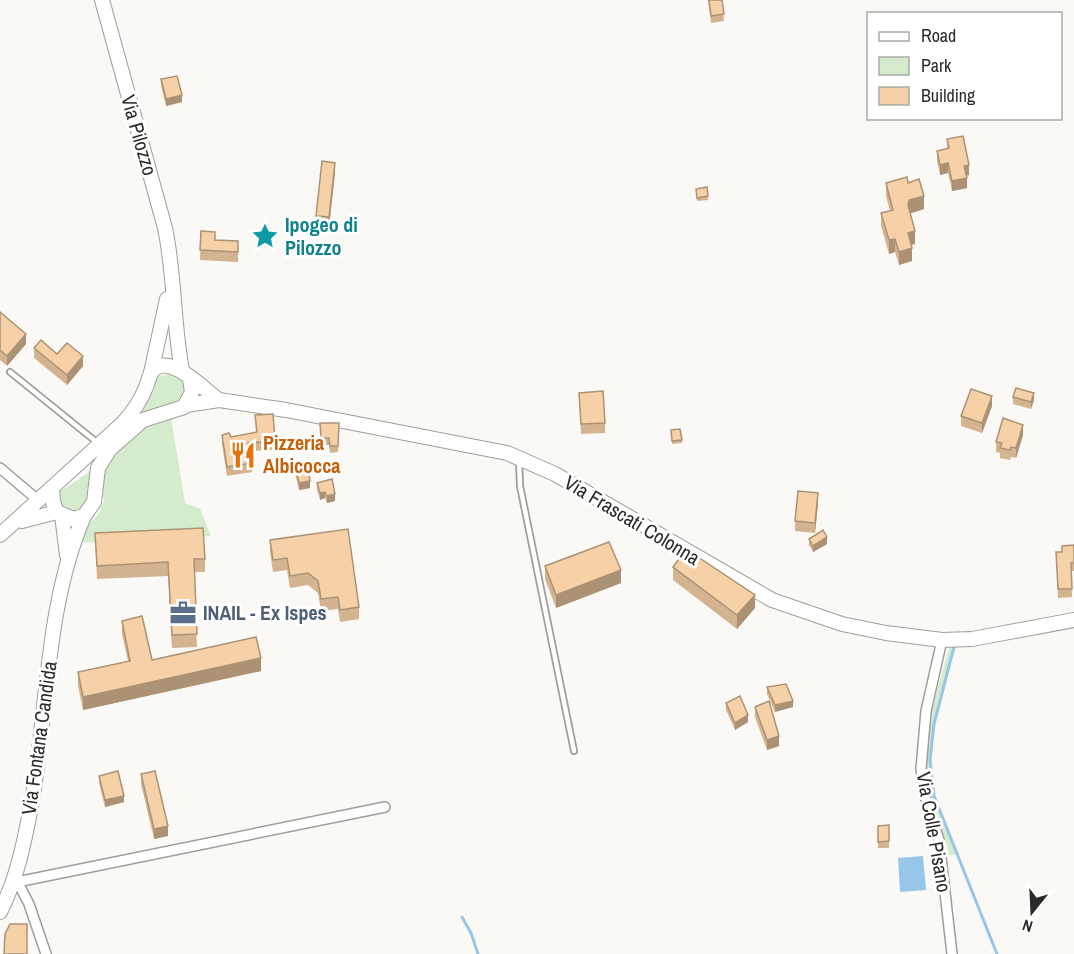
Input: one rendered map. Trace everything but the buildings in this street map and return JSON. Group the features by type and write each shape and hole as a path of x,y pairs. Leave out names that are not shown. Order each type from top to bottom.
{"main road":[{"name":"Via Pilozzo","path":"102,0 162,217 172,270 174,321 186,375"},
{"name":"Via Pilozzo","path":"151,373 162,330 172,270"},
{"path":"0,535 100,445 134,410 151,373 164,366 186,375 192,392 186,405"},
{"name":"Via Frascati Colonna","path":"186,375 219,400"},
{"name":"Via Frascati Colonna","path":"84,516 93,505 97,472 110,449 142,420 156,414 177,410 186,405 219,400 480,446 519,458 555,474 772,600 842,624 886,633 942,640 990,636 1074,620"},
{"path":"52,488 53,502 59,513"},
{"path":"14,524 59,513 73,519 84,516"},
{"name":"Via Fontana Candida","path":"59,513 68,560"},
{"name":"Via Fontana Candida","path":"0,912 16,879 37,770 51,650 68,560 84,516"}],"street":[{"path":"0,468 39,501"},
{"name":"Via Colle Pisano","path":"942,640 926,711 921,769 924,793 939,840 952,954"},
{"path":"46,954 29,904 16,879 386,807"}],"lane":[{"path":"10,372 100,445"},
{"path":"519,458 520,486 574,751"}],"green space":[{"path":"174,372 187,385 177,403 142,413 156,378"},
{"path":"171,418 185,503 200,509 211,536 77,543 85,527 98,515 104,501 100,478 113,458 138,431 159,420"},
{"path":"91,471 88,499 81,512 64,512 57,496 58,493"},
{"path":"954,647 935,720 931,757 931,775 936,802 959,855 949,855 927,789 925,753 930,718 939,682 949,648"}],"water":[{"path":"923,856 926,890 900,892 898,858"}],"waterway":[{"path":"954,647 934,724 930,760 934,796 997,954"},
{"path":"462,917 471,933 478,954"}],"place":[{"name":"Ipogeo di Pilozzo","path":"265,236"},
{"name":"Pizzeria Albicocca","path":"243,455"},
{"name":"INAIL - Ex Ispes","path":"183,613"}]}
